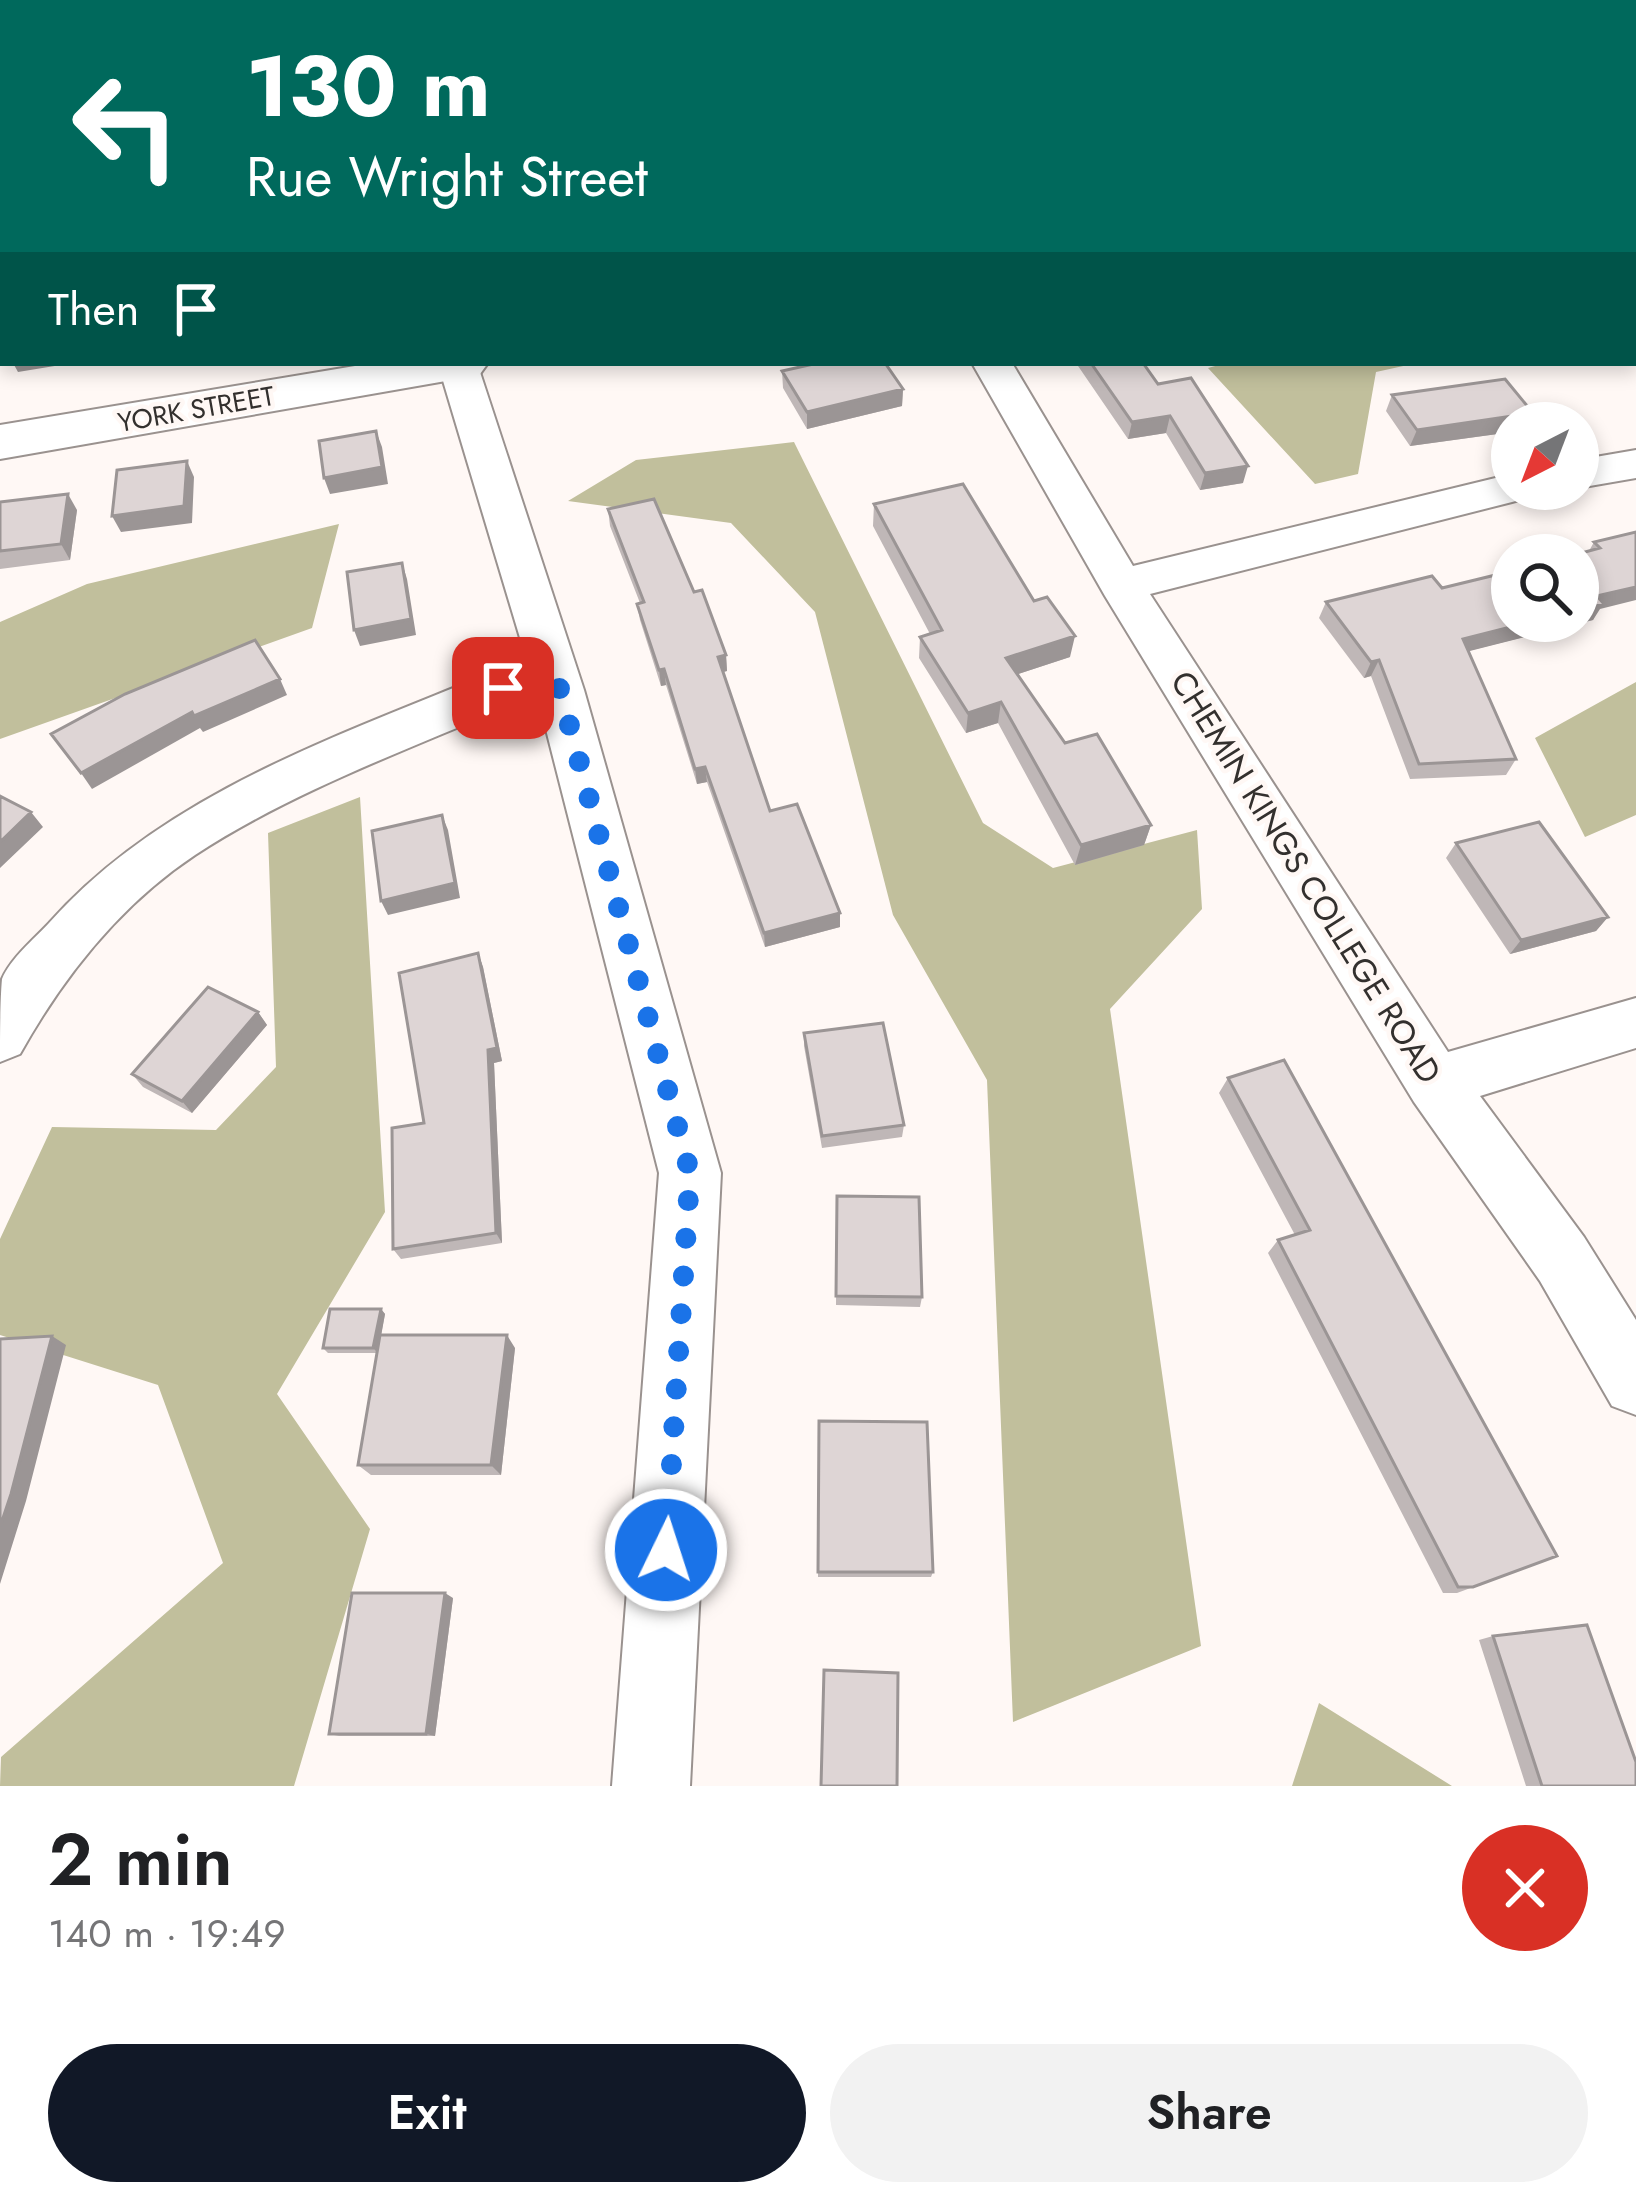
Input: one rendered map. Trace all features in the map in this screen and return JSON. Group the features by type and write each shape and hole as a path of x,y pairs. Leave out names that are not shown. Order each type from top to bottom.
{"street":[{"name":"YORK STREET","path":"0,442 443,366"},
{"path":"461,366 551,667 690,1173 651,1786"},
{"name":"CHEMIN KINGS COLLEGE ROAD","path":"994,366 1121,584 1435,1082 1562,1259 1636,1382"},
{"path":"1599,470 1636,464"},
{"path":"1121,584 1491,493"},
{"path":"0,1036 30,983 104,898 176,841 252,798 551,667"},
{"path":"1435,1082 1636,1023"}],"shaded area":[{"path":"1403,366 1376,372 1358,474 1315,484 1208,368"},
{"path":"794,442 983,823 1053,868 1197,830 1202,909 1110,1009 1201,1646 1013,1722 987,1080 893,915 815,612 731,523 568,501 636,460"},
{"path":"339,524 312,628 0,739 0,622 87,584"},
{"path":"1636,682 1636,815 1585,837 1535,738"},
{"path":"360,797 385,1212 277,1394 370,1529 294,1786 0,1786 1,1757 223,1563 158,1385 0,1335 0,1239 52,1127 216,1130 276,1067 268,833"},
{"path":"1319,1703 1452,1786 1292,1786"}],"building":[{"path":"804,366 887,366 903,389 807,412 782,371"},
{"path":"1093,366 1145,366 1158,384 1191,378 1248,466 1205,473 1170,416 1132,422"},
{"path":"1505,379 1524,402 1491,402 1491,419 1417,430 1392,395"},
{"path":"376,431 382,467 324,478 319,441"},
{"path":"187,461 184,506 112,516 117,470"},
{"path":"963,484 1034,601 1047,597 1075,636 1006,658 1065,743 1097,734 1151,825 1081,845 1001,702 968,713 920,637 942,630 874,504"},
{"path":"68,494 61,544 0,551 0,502"},
{"path":"654,499 694,592 702,590 726,655 718,657 770,811 797,804 840,913 764,933 705,767 695,769 664,669 659,670 637,604 644,602 608,509"},
{"path":"1636,532 1636,587 1599,596 1599,541"},
{"path":"402,563 411,619 354,630 347,572"},
{"path":"1432,576 1442,588 1491,576 1491,632 1463,639 1516,759 1419,764 1379,660 1371,662 1326,602"},
{"path":"255,640 280,679 194,716 192,712 81,773 51,734 125,694"},
{"path":"0,796 31,812 0,842"},
{"path":"442,815 455,883 381,901 372,831"},
{"path":"1539,822 1608,917 1521,940 1456,843"},
{"path":"478,953 497,1048 488,1050 496,1233 393,1249 392,1128 424,1123 399,973"},
{"path":"208,987 258,1012 182,1101 132,1074"},
{"path":"883,1023 904,1125 822,1136 804,1033"},
{"path":"1284,1060 1557,1556 1473,1587 1458,1587 1278,1240 1310,1230 1228,1078"},
{"path":"837,1196 919,1197 922,1297 836,1296"},
{"path":"330,1309 381,1309 373,1348 323,1348"},
{"path":"380,1335 507,1335 491,1465 358,1465"},
{"path":"52,1336 11,1494 0,1527 0,1339"},
{"path":"819,1421 927,1422 933,1572 818,1572"},
{"path":"352,1593 445,1593 426,1734 329,1734"},
{"path":"1587,1625 1636,1762 1636,1786 1542,1786 1493,1636"},
{"path":"824,1670 898,1673 897,1786 821,1786"}],"route":[{"path":"503,688 551,667 560,690 690,1173 666,1550"}]}
